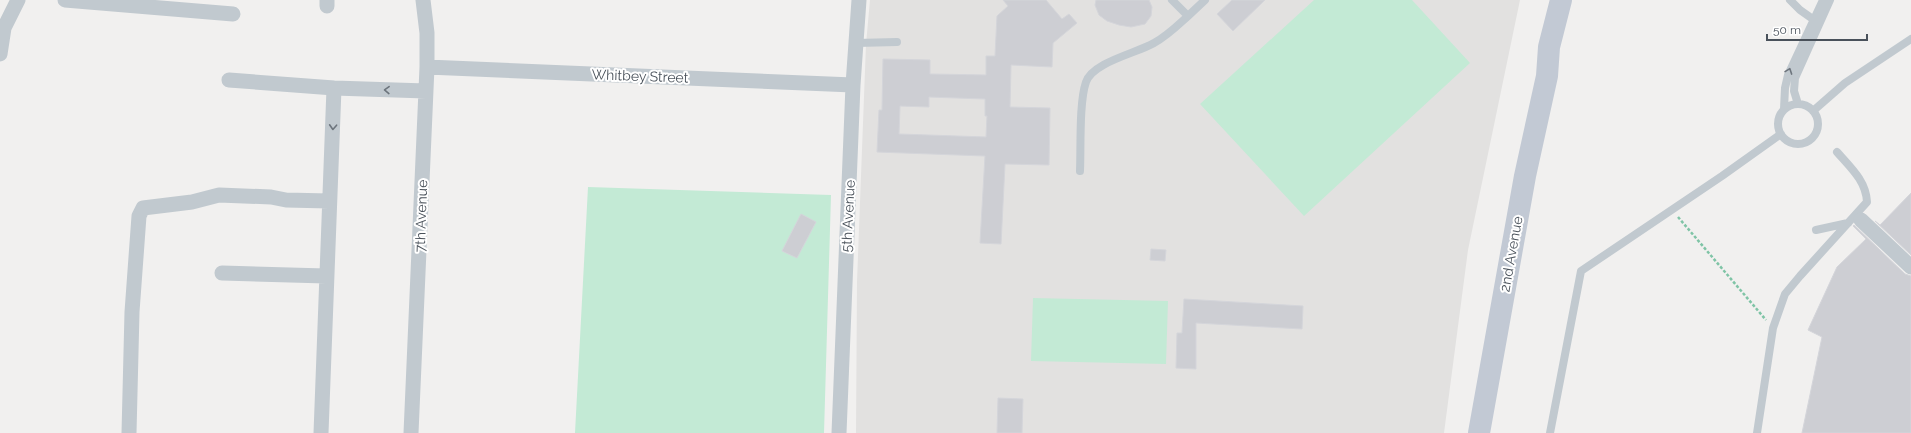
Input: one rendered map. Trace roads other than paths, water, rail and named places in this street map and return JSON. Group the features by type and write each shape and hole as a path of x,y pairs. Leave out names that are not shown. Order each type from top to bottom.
{"street":[{"path":"0,54 4,28 18,0"},
{"path":"65,0 166,4 232,14"},
{"name":"7th Avenue","path":"411,433 427,67 427,33 423,0"},
{"name":"5th Avenue","path":"839,433 854,85 860,0"},
{"name":"2nd Avenue","path":"1479,433 1525,176 1547,76 1549,47 1561,0"},
{"name":"2nd Avenue","path":"1547,76 1559,51 1576,0"},
{"name":"Whitbey Street","path":"427,67 854,85"},
{"path":"229,80 334,88 426,91"},
{"path":"320,433 334,88"},
{"path":"129,433 132,312 139,216 143,208 192,202 219,195 271,197 286,200 329,201"},
{"path":"1855,221 1911,267"},
{"path":"222,273 326,276"}],"lane":[{"path":"1172,0 1188,16"},
{"path":"1080,171 1084,93 1086,81 1090,75 1100,67 1153,44 1168,34 1205,0"},
{"path":"1791,0 1800,10 1816,22"},
{"path":"1798,104 1794,94 1795,78 1823,0"},
{"path":"1784,109 1798,104 1809,107 1813,111 1818,121 1816,132 1809,140 1804,143 1793,143 1784,138 1778,124 1784,109 1788,74 1816,22 1830,0"},
{"path":"1813,111 1845,83 1911,38"},
{"path":"856,44 897,42"},
{"path":"1550,433 1581,271 1781,134"},
{"path":"1757,433 1773,328 1785,294 1800,276 1855,221 1867,202 1867,191 1853,170 1837,152"},
{"path":"1816,230 1855,221"}]}
